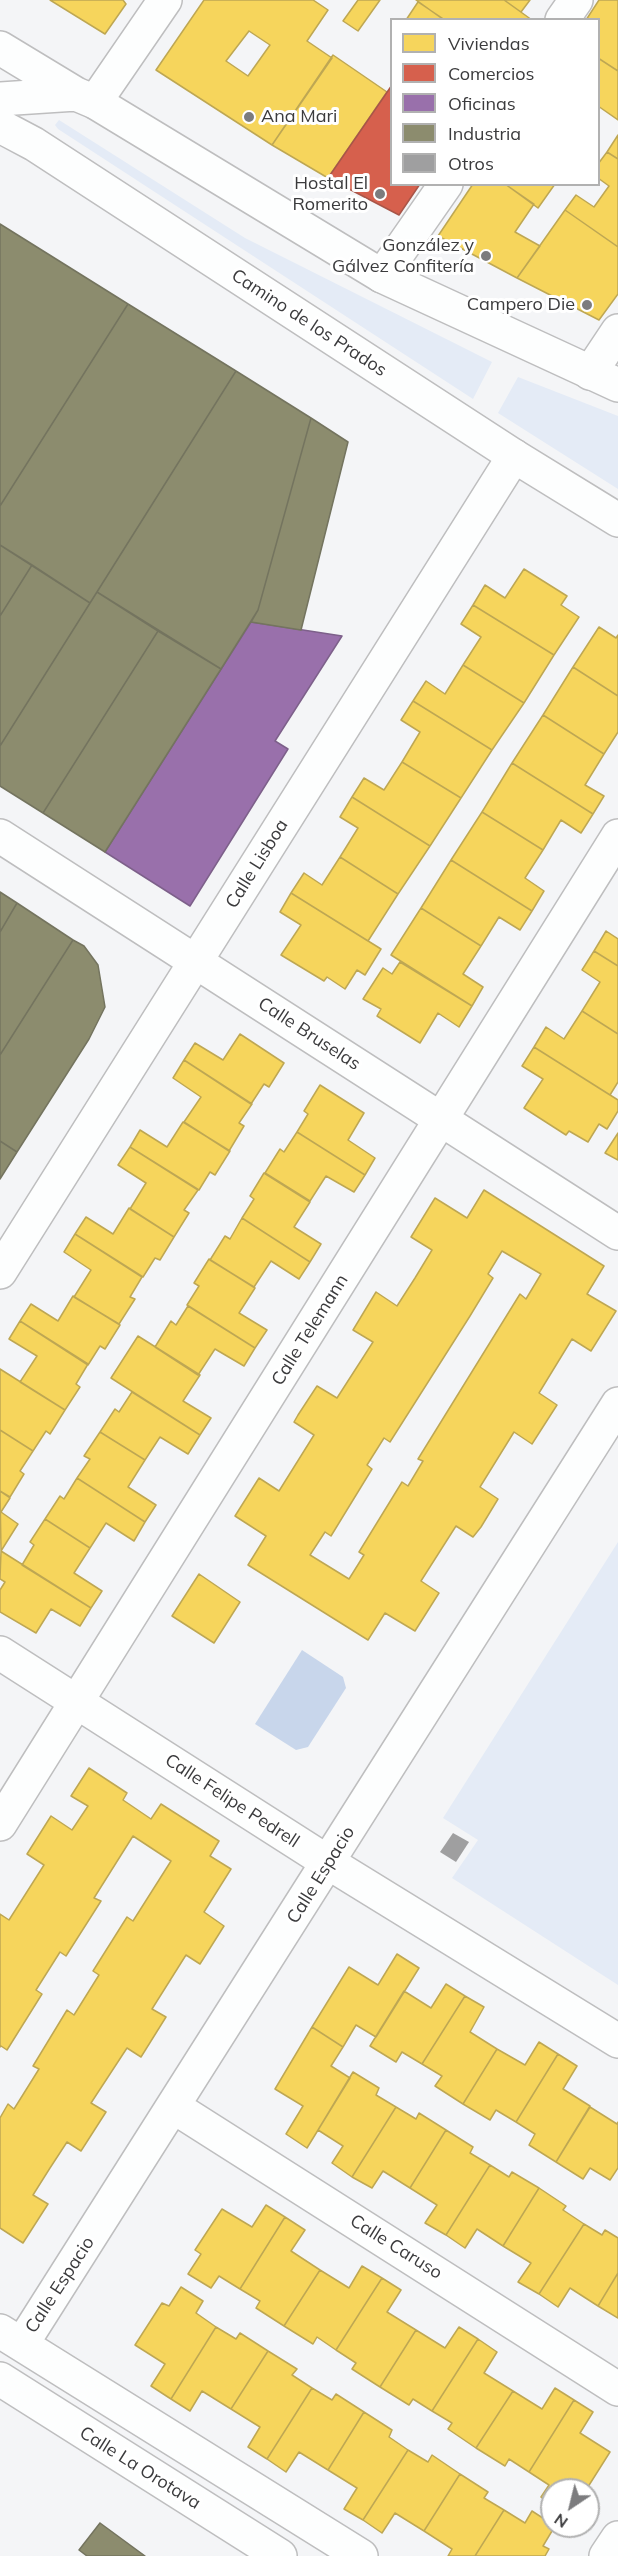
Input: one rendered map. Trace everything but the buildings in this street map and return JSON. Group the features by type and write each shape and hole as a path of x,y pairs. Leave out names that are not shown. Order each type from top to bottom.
{"street":[{"path":"86,98 165,0"},
{"path":"563,18 576,0"},
{"path":"0,48 382,276 604,379 618,332"},
{"path":"0,99 86,98"},
{"name":"Camino de los Prados","path":"0,126 34,144 514,456 618,520"},
{"path":"382,276 445,186"},
{"name":"Calle Lisboa","path":"0,1272 514,456"},
{"name":"Calle Bruselas","path":"0,836 618,1233"},
{"name":"Calle Telemann","path":"0,1824 618,836"},
{"name":"Calle Espacio","path":"11,2337 174,2107 618,1404"},
{"name":"Calle Felipe Pedrell","path":"0,1653 329,1863 618,2041"},
{"name":"Calle Caruso","path":"174,2107 618,2389"},
{"path":"11,2337 361,2556"},
{"name":"Calle La Orotava","path":"0,2379 280,2556"},
{"path":"606,2556 618,2538"}],"shaded area":[{"path":"59,120 245,238 492,362 473,399 58,129 55,125"},
{"path":"518,377 618,416 618,489 498,413"},
{"path":"618,1542 618,1985 452,1878 478,1840 443,1818"}],"water":[{"path":"302,1650 343,1677 346,1688 308,1747 296,1750 255,1724"}],"place":[{"name":"Ana Mari","path":"249,117"},
{"name":"Hostal El Romerito","path":"380,194"},
{"name":"González y Gálvez Confitería","path":"486,256"},
{"name":"Campero Die","path":"587,305"}]}
